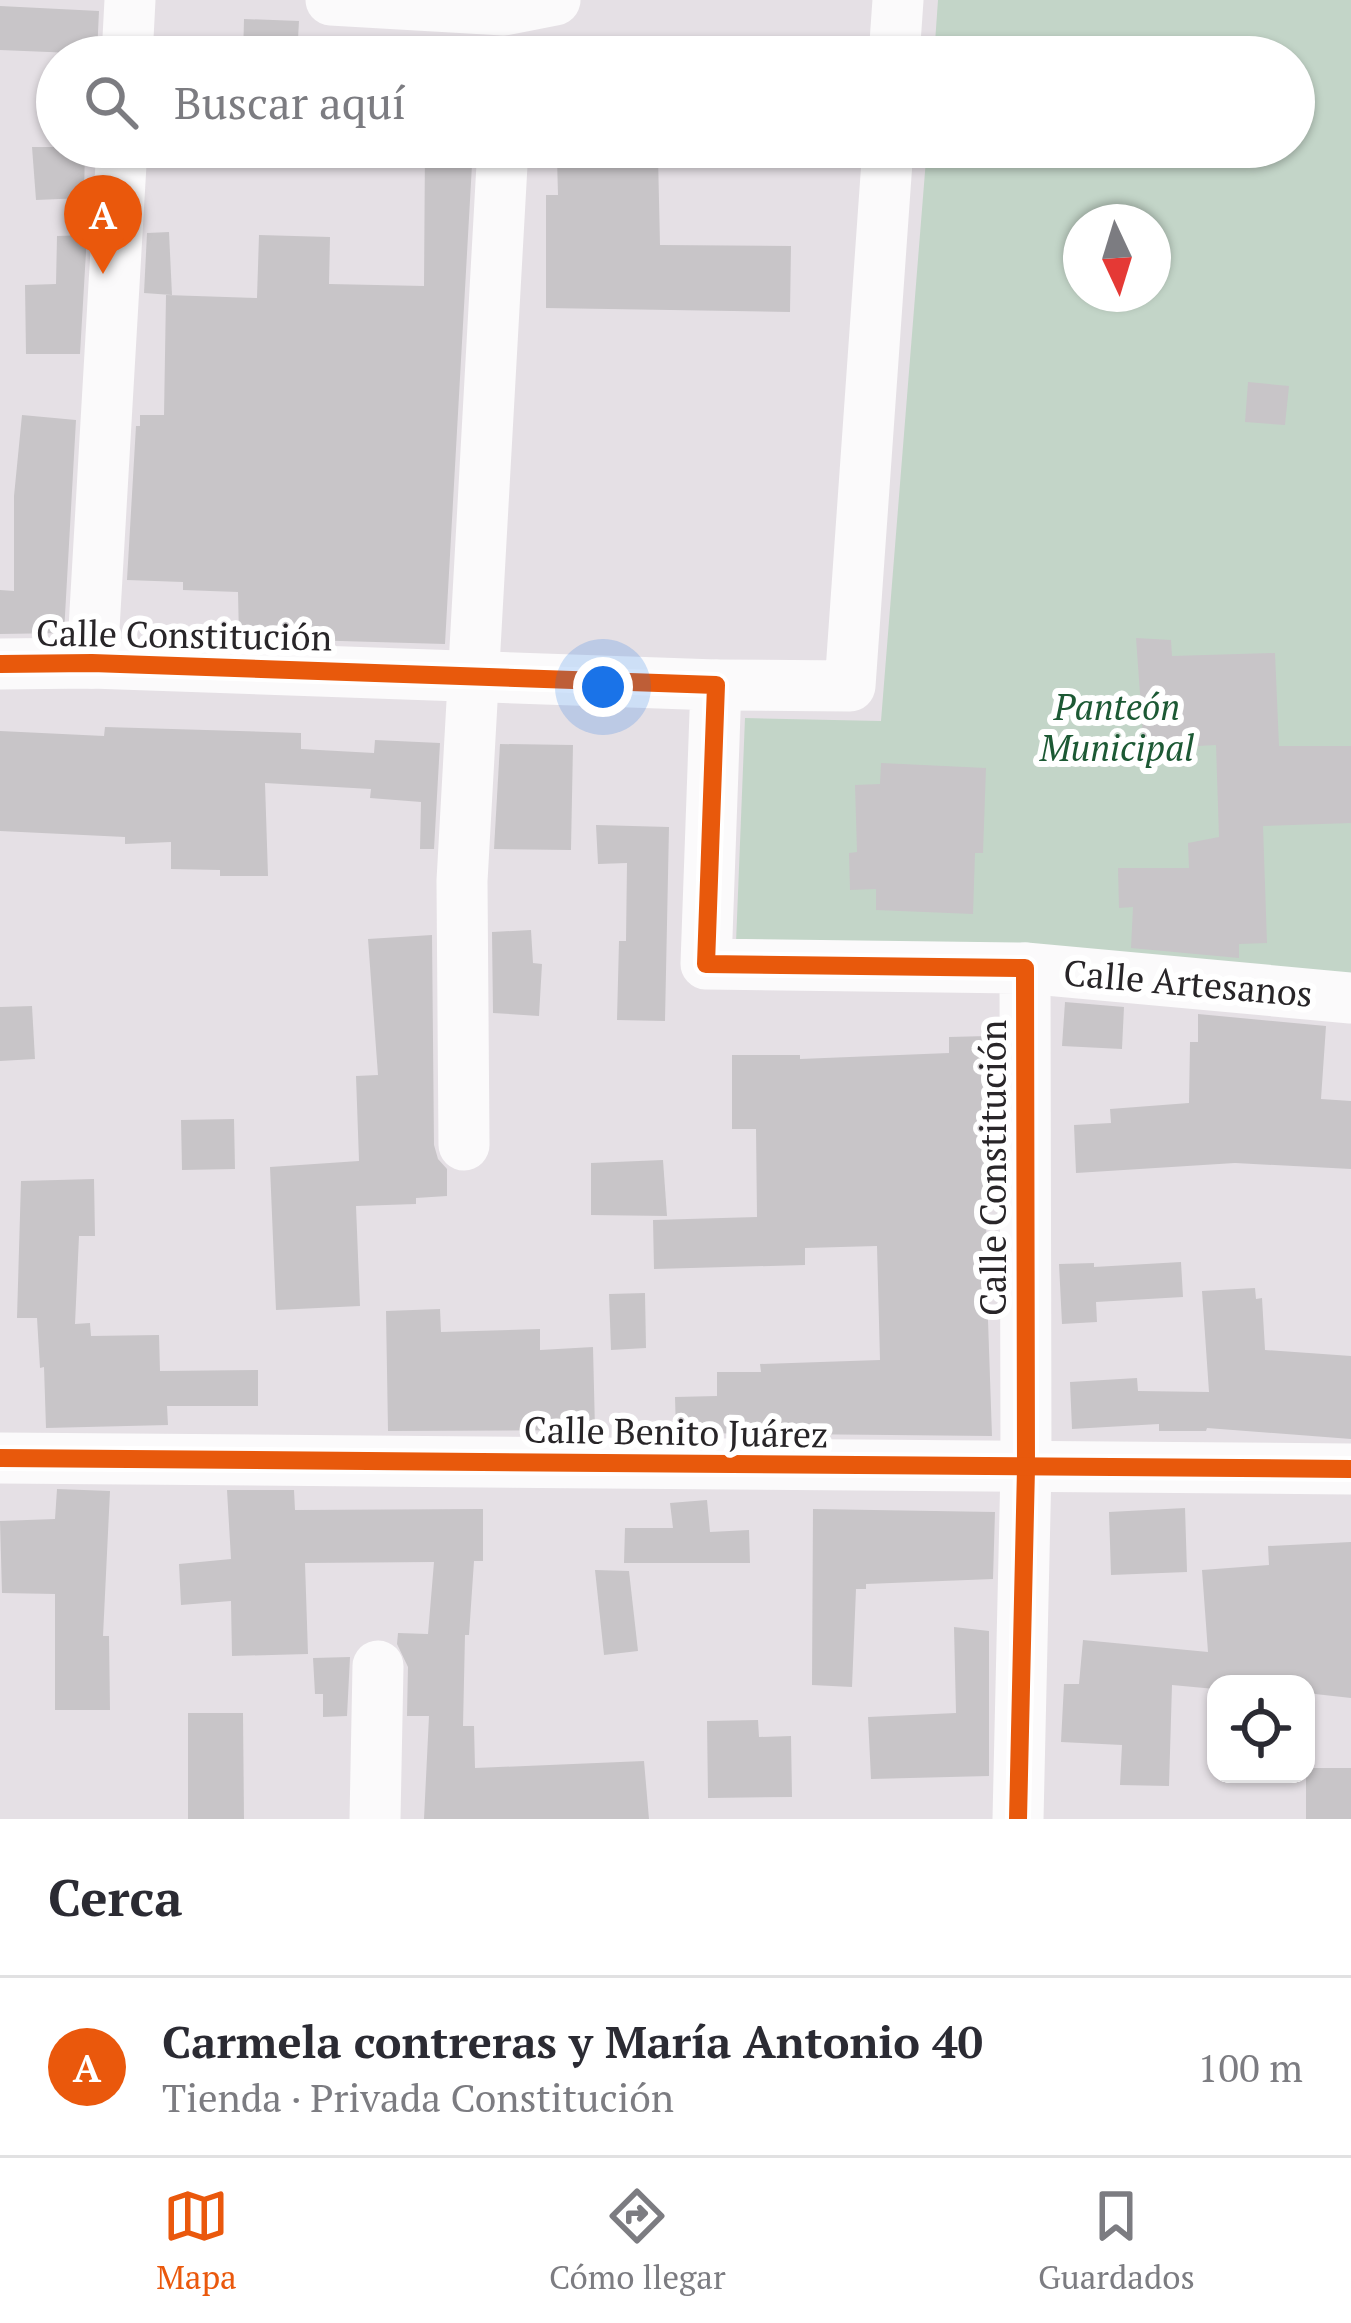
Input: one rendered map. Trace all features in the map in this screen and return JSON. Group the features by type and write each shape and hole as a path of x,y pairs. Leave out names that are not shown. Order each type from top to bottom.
{"street":[{"path":"128,36 130,0"},
{"path":"331,0 504,22 555,0"},
{"path":"895,36 898,0"},
{"path":"92,663 121,168"},
{"path":"464,1145 462,881 502,168"},
{"path":"716,685 850,686 887,168"},
{"name":"Calle Constitución","path":"0,664 92,663 716,685 706,964 1025,968 1026,1468 1018,1819"},
{"name":"Calle Artesanos","path":"1025,968 1351,998"},
{"name":"Calle Benito Juárez","path":"0,1458 1351,1469"},
{"path":"374,1819 378,1666"}],"green space":[{"name":"Panteón Municipal","path":"938,0 1351,0 1351,986 736,943 745,718 881,721 925,168 1315,168 1315,36 935,36"}],"building":[{"path":"0,6 99,11 98,36 36,36 36,51 0,50"},
{"path":"244,19 299,21 298,36 244,36"},
{"path":"32,147 36,147 36,168 85,168 84,198 36,200"},
{"path":"425,168 472,168 445,644 239,638 238,592 183,590 183,582 127,580 136,426 140,426 140,415 164,415 166,295 257,298 259,235 330,237 329,284 424,286"},
{"path":"557,168 658,168 660,245 791,246 790,312 546,308 546,195 558,195"},
{"path":"169,232 172,295 144,293 147,233"},
{"path":"87,235 80,354 26,354 25,285 56,284 57,236"},
{"path":"1248,382 1289,386 1285,425 1245,422"},
{"path":"22,415 76,420 64,633 0,634 0,590 14,591 14,496"},
{"path":"1136,638 1171,640 1172,656 1275,653 1279,746 1351,746 1351,823 1263,826 1267,943 1239,944 1239,958 1131,948 1133,907 1119,908 1118,868 1189,868 1188,843 1219,837 1216,745 1144,749"},
{"path":"105,727 301,733 301,749 374,753 375,740 440,743 434,849 420,849 421,802 370,798 371,789 265,783 268,876 171,869 171,842 125,844 125,837 0,831 0,731 104,736"},
{"path":"500,744 573,745 571,850 494,849"},
{"path":"881,763 986,768 983,853 975,853 973,914 876,910 876,889 850,890 849,853 857,852 855,785 880,784"},
{"path":"596,825 669,827 665,1021 617,1020 619,941 626,941 627,863 598,864"},
{"path":"531,930 533,963 542,964 539,1016 493,1013 492,932"},
{"path":"432,935 434,1145 447,1169 447,1196 416,1198 416,1204 356,1206 360,1306 276,1310 270,1167 359,1161 356,1076 378,1075 368,939"},
{"path":"1065,1002 1124,1007 1122,1049 1062,1046"},
{"path":"32,1006 35,1059 0,1061 0,1007"},
{"path":"1198,1014 1326,1026 1321,1099 1351,1101 1351,1169 1235,1163 1076,1173 1074,1125 1111,1123 1110,1109 1189,1103 1190,1042 1198,1042"},
{"path":"988,1036 986,1262 992,1436 676,1433 675,1397 717,1396 717,1372 761,1372 760,1364 880,1360 877,1246 805,1248 805,1265 654,1269 653,1220 757,1217 756,1129 732,1129 732,1055 800,1055 800,1059 949,1053 949,1037"},
{"path":"234,1119 235,1169 182,1170 181,1120"},
{"path":"663,1160 667,1216 591,1215 591,1163"},
{"path":"94,1179 95,1236 79,1236 75,1324 90,1323 91,1336 159,1335 160,1371 258,1370 258,1406 167,1406 168,1425 46,1428 37,1318 17,1318 21,1181"},
{"path":"1181,1262 1183,1297 1096,1302 1097,1322 1062,1324 1059,1264"},
{"path":"1255,1288 1256,1299 1262,1298 1265,1350 1351,1356 1351,1439 1207,1428 1159,1431 1159,1424 1072,1429 1070,1382 1137,1378 1138,1391 1209,1392 1202,1291"},
{"path":"645,1293 646,1348 611,1350 609,1294"},
{"path":"440,1309 441,1332 540,1329 540,1350 593,1347 595,1430 388,1431 386,1311"},
{"path":"57,1489 110,1491 103,1636 109,1636 110,1710 55,1710 55,1594 2,1593 0,1521 55,1519"},
{"path":"227,1490 294,1490 295,1510 483,1509 483,1561 474,1561 469,1635 465,1635 463,1726 474,1726 475,1768 644,1761 649,1819 424,1819 429,1716 407,1716 408,1667 397,1644 398,1633 428,1634 434,1562 305,1563 308,1654 232,1656 231,1601 181,1605 179,1564 231,1559"},
{"path":"707,1500 710,1532 749,1530 750,1563 624,1563 625,1528 673,1528 670,1503"},
{"path":"1185,1508 1187,1572 1111,1575 1109,1512"},
{"path":"813,1509 995,1512 993,1579 866,1584 866,1589 856,1589 852,1687 812,1685"},
{"path":"1351,1542 1351,1698 1315,1694 1315,1675 1207,1675 1207,1688 1172,1685 1169,1786 1120,1785 1122,1745 1061,1742 1064,1684 1079,1684 1083,1640 1208,1652 1202,1570 1269,1565 1268,1546"},
{"path":"595,1570 629,1571 638,1651 604,1655"},
{"path":"954,1627 989,1631 989,1776 871,1779 868,1717 956,1713"},
{"path":"350,1657 347,1716 323,1717 323,1694 315,1694 313,1658"},
{"path":"188,1713 243,1713 244,1819 188,1819"},
{"path":"758,1720 759,1737 791,1736 792,1797 708,1798 707,1721"},
{"path":"1315,1768 1351,1768 1351,1819 1306,1819 1306,1783 1315,1783"}],"cycle path":[{"path":"0,664 92,663 716,685 706,964 1025,968 1026,1468 1018,1819"},
{"path":"0,1458 1351,1469"}],"place":[{"name":"Carmela contreras y María Antonio 40","path":"103,274"}]}
